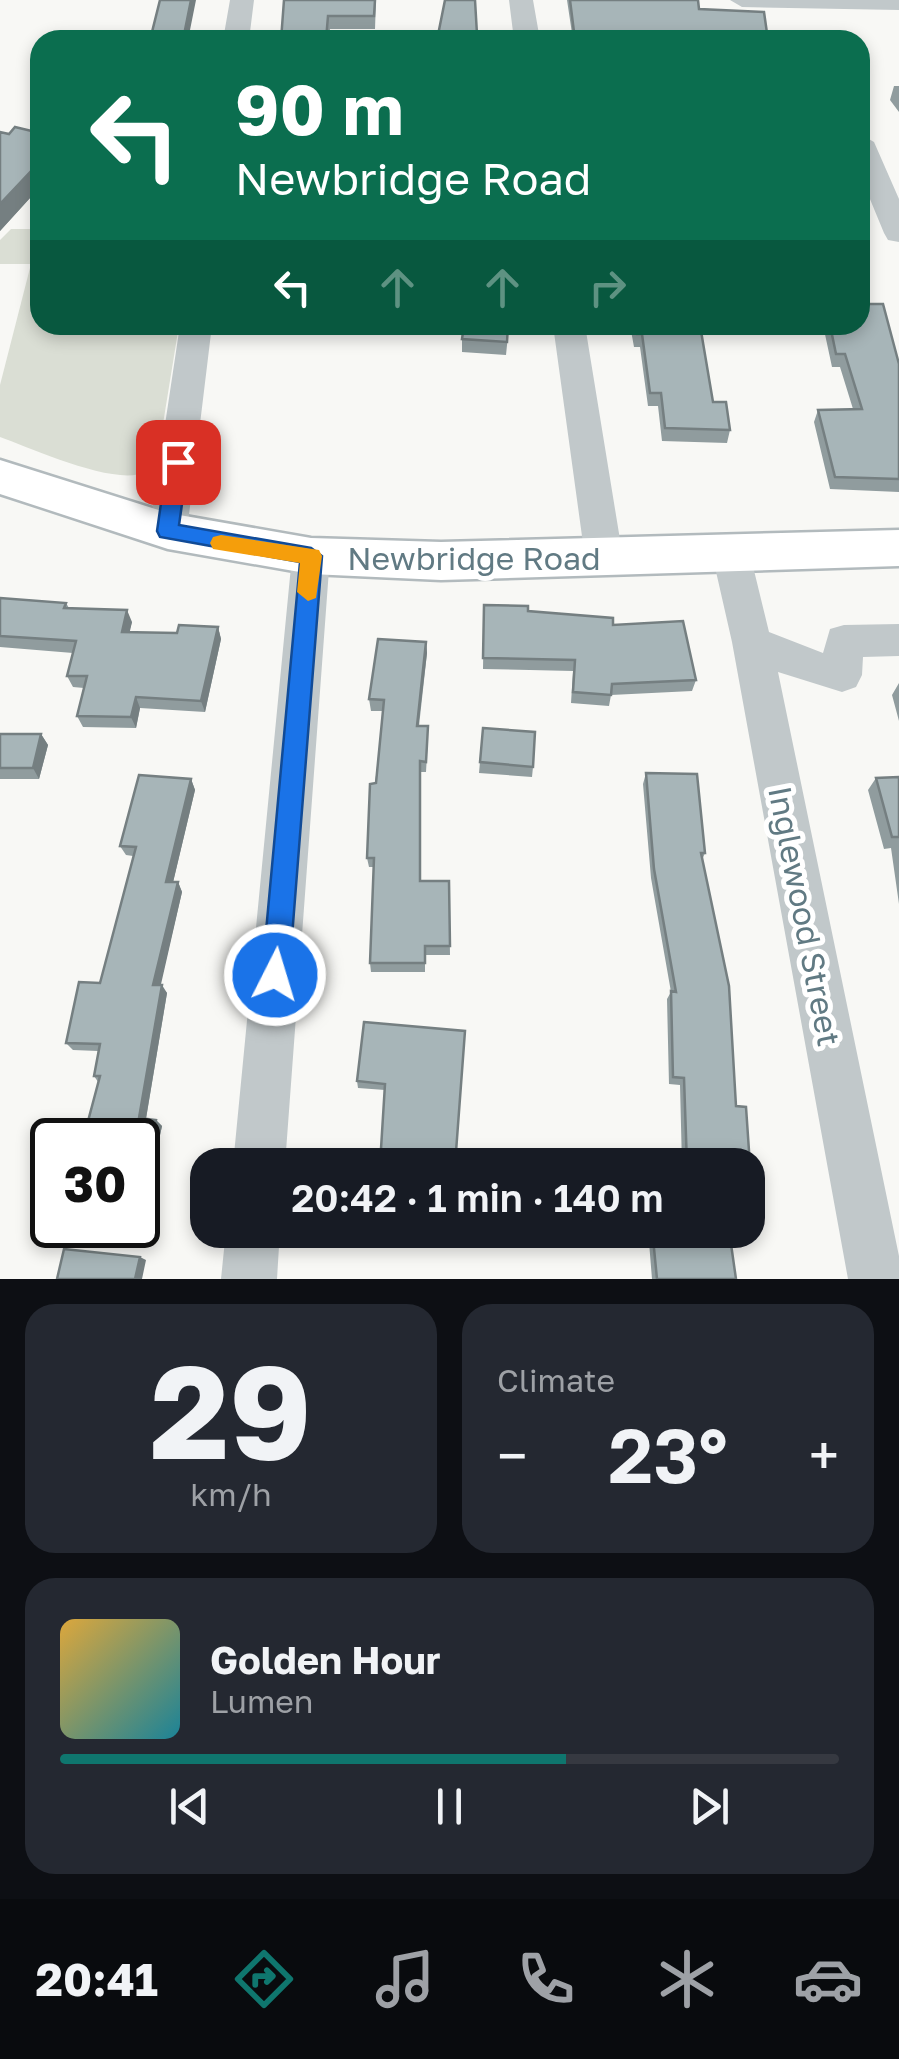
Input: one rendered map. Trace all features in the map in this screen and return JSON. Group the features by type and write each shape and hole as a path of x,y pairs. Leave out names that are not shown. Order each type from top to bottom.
{"main road":[{"name":"Newbridge Road","path":"0,477 168,531 311,556 442,562 899,548"}],"street":[{"path":"238,30 242,0"},
{"path":"521,0 526,30"},
{"path":"742,0 805,13 899,3"},
{"path":"870,166 899,234"},
{"path":"168,531 195,335"},
{"path":"571,335 604,558"},
{"name":"Inglewood Street","path":"731,554 752,642 876,1279"},
{"path":"260,1148 311,556"},
{"path":"752,642 802,664 842,675 844,641 899,640"},
{"path":"249,1279 252,1248"}],"shaded area":[{"path":"11,229 30,229 30,264 0,264 0,240"},
{"path":"30,268 30,335 177,335 157,461 145,472 132,475 95,470 0,437 0,385"}],"building":[{"path":"160,0 191,0 185,30 152,30"},
{"path":"284,0 375,0 374,16 328,16 327,30 282,30"},
{"path":"445,0 475,0 477,30 439,30"},
{"path":"570,0 698,0 699,9 764,12 767,30 574,30"},
{"path":"15,127 30,131 30,172 0,204 0,132 9,134"},
{"path":"870,304 883,304 899,364 899,479 835,477 818,410 862,409 845,354 836,354 832,335 870,335"},
{"path":"463,335 507,335 507,342 462,339"},
{"path":"642,335 702,335 713,402 726,402 730,430 665,428 661,393 650,393"},
{"path":"0,598 66,603 64,608 127,610 122,632 177,633 179,625 218,627 201,701 136,697 131,717 77,716 87,676 67,676 76,641 0,636"},
{"path":"484,605 528,606 528,611 613,618 613,625 683,621 696,680 612,684 611,695 573,692 575,660 483,658"},
{"path":"378,639 426,642 417,726 428,726 426,762 420,761 420,881 449,881 450,946 425,946 425,963 370,963 374,858 367,858 370,784 376,783 384,700 369,699"},
{"path":"483,728 535,732 533,767 480,762"},
{"path":"0,734 41,734 33,768 0,768"},
{"path":"646,773 697,774 705,853 701,853 729,986 736,1106 746,1107 749,1148 686,1148 684,1078 673,1077 671,991 676,992 654,869"},
{"path":"139,775 191,779 166,882 178,882 153,985 162,985 139,1118 89,1118 100,1076 94,1076 100,1044 66,1043 79,982 100,983 136,847 120,846"},
{"path":"899,777 899,837 892,837 876,778"},
{"path":"364,1022 465,1031 456,1148 381,1148 385,1084 357,1081"},
{"path":"654,1248 732,1248 736,1279 657,1279"},
{"path":"64,1249 140,1257 135,1279 57,1279"}],"slow traffic":[{"path":"221,543 311,556 308,592"}],"route":[{"path":"178,462 168,531 241,547 311,556 275,975"}]}
